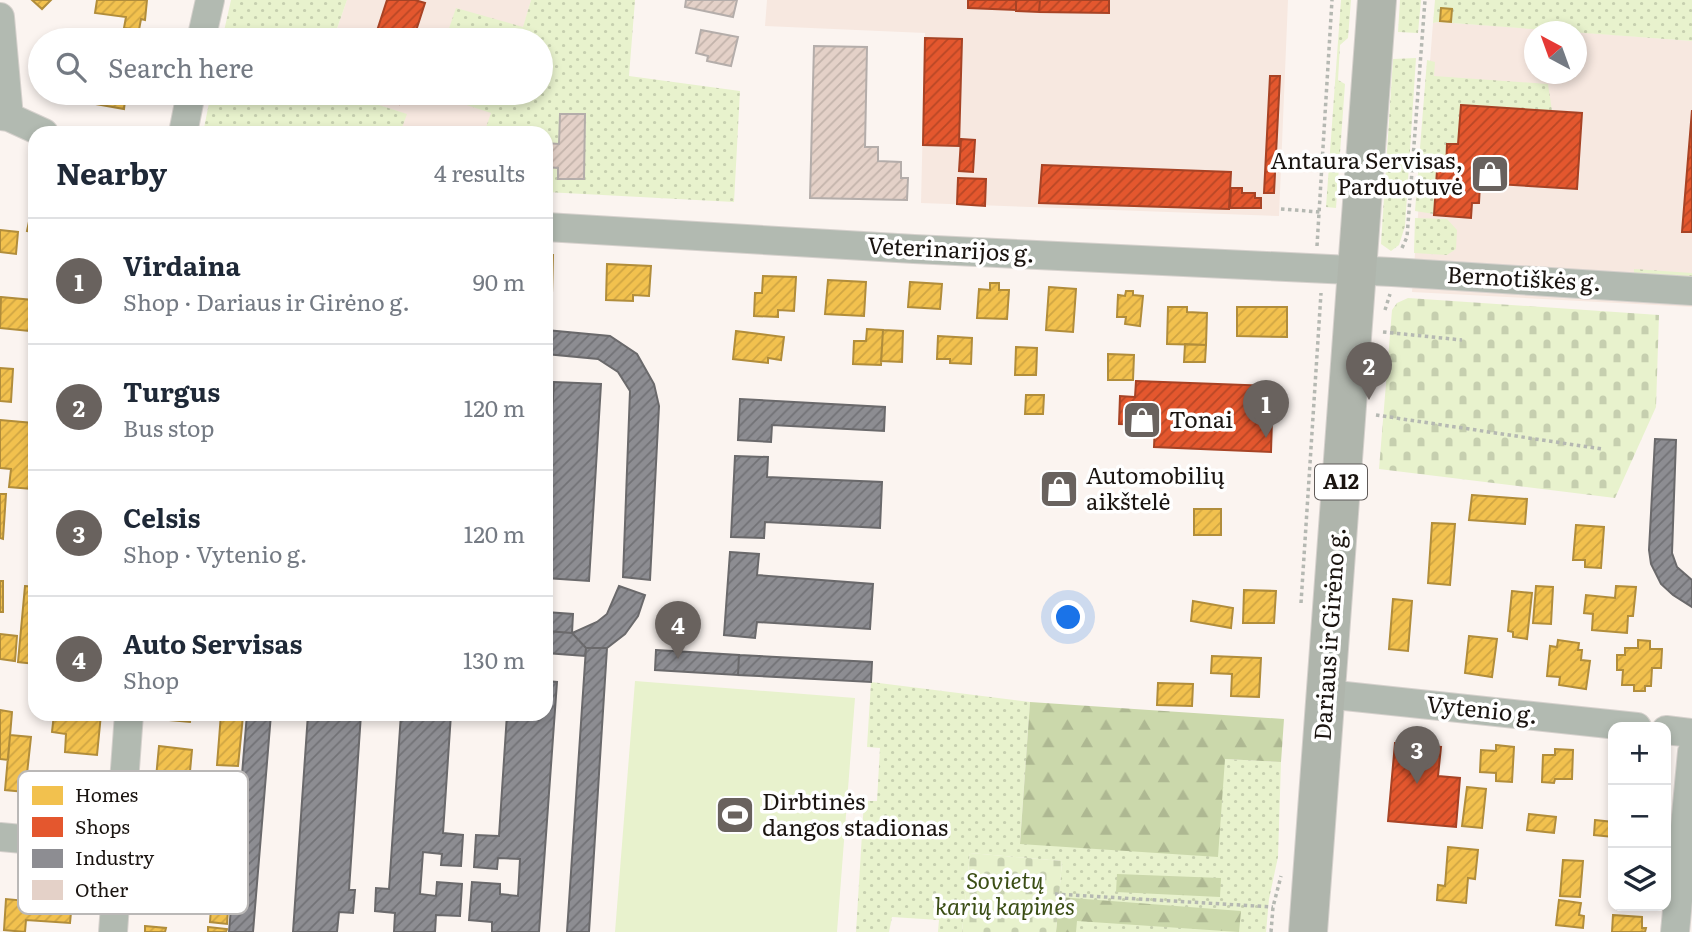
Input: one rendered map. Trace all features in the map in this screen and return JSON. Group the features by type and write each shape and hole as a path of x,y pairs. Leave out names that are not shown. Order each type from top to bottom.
{"highway":[{"name":"Dariaus ir Girėno g.","path":"1308,932 1326,694 1374,271 1377,0"}],"street":[{"path":"204,28 210,0"},
{"path":"0,18 4,116 28,126"},
{"path":"184,126 189,105"},
{"name":"Veterinarijos g.","path":"553,227 914,249 1374,271"},
{"name":"Bernotiškės g.","path":"1374,271 1692,291"},
{"name":"Vytenio g.","path":"1326,694 1608,724"},
{"path":"125,771 129,721"},
{"path":"1671,731 1692,733"},
{"path":"1675,932 1692,752"},
{"path":"0,837 18,839"},
{"path":"113,932 114,914"}],"path":[{"path":"1300,607 1322,306 1321,291 1314,283 1332,0"},
{"path":"1384,312 1390,294 1374,271 1394,257 1407,237 1425,0"},
{"path":"1281,209 1320,212"},
{"path":"1383,332 1462,340"},
{"path":"1374,415 1602,449"},
{"path":"1271,932 1273,907 1283,866"},
{"path":"1055,894 1273,907"}],"shaded area":[{"path":"347,0 531,0 523,28 337,28"},
{"path":"767,0 1288,0 1279,216 921,203 925,33 765,26"},
{"path":"1433,23 1524,28 1524,84 1587,84 1587,33 1692,41 1692,307 1412,292"},
{"path":"379,105 502,105 496,126 402,126 406,114"}],"green space":[{"path":"231,0 347,0 337,28 225,28"},
{"path":"531,0 635,0 629,76 740,91 734,202 553,192 553,126 486,126 491,113 467,105 553,105 553,28 449,28 456,8 523,27"},
{"path":"1341,0 1351,0 1348,38 1340,45 1338,80 1345,84 1336,208 1326,207"},
{"path":"1400,0 1421,0 1418,33 1398,32"},
{"path":"1435,0 1692,0 1692,41 1587,33 1587,21 1524,21 1524,28 1433,23"},
{"path":"1416,58 1405,226 1399,245 1391,251 1381,244 1393,59"},
{"path":"1427,60 1435,62 1434,76 1548,84 1552,111 1461,105 1458,144 1448,144 1446,171 1437,171 1434,214 1415,211"},
{"path":"209,105 379,105 407,114 403,126 204,126"},
{"path":"1415,218 1447,219 1457,230 1456,249 1447,255 1414,253"},
{"path":"1634,269 1692,273 1692,283 1634,279"},
{"path":"1408,298 1659,315 1656,407 1615,498 1379,469 1392,310 1397,303"},
{"name":"Dirbtinės dangos stadionas","path":"635,681 855,698 837,932 615,932"},
{"path":"871,682 1030,702 1020,843 1225,759 1281,762 1278,857 1269,899 1266,932 1056,932 1062,861 970,853 962,932 938,932 939,920 892,917 889,932 856,932 864,801 877,801 880,748 867,747"},
{"path":"1030,702 1284,719 1281,762 1225,759 1218,857 1020,844"},
{"name":"Sovietų karių kapinės","path":"970,853 1062,861 1056,932 962,932"},
{"path":"1117,874 1221,878 1220,897 1116,892"},
{"path":"1059,897 1241,911 1239,932 1077,921 1076,932 1056,932"}],"building: Homes":[{"path":"32,0 51,0 42,9"},
{"path":"97,0 147,0 145,20 141,19 139,28 124,28 126,17 95,13"},
{"path":"1441,8 1452,9 1451,22 1440,21"},
{"path":"101,105 124,105 124,109"},
{"path":"0,230 18,232 16,254 0,252"},
{"path":"607,264 651,266 649,296 633,295 633,301 606,300"},
{"path":"763,276 796,277 794,311 778,310 778,317 754,316 755,293 762,293"},
{"path":"828,280 866,282 864,316 825,314"},
{"path":"910,282 942,284 940,309 908,307"},
{"path":"990,283 999,283 999,290 1009,290 1007,319 977,318 979,289 990,290"},
{"path":"1049,287 1076,289 1073,332 1046,330"},
{"path":"1126,291 1143,296 1140,326 1125,324 1126,317 1117,317 1118,295 1125,296"},
{"path":"1,297 28,300 28,331 0,328"},
{"path":"1168,307 1187,307 1187,312 1207,313 1206,345 1167,344"},
{"path":"1237,307 1287,307 1287,337 1237,336"},
{"path":"867,329 883,330 881,365 853,364 854,341 866,341"},
{"path":"883,330 903,331 902,362 881,361"},
{"path":"736,331 784,337 781,360 768,358 768,363 733,359"},
{"path":"938,336 972,338 971,364 937,359"},
{"path":"1185,344 1206,345 1205,362 1184,362"},
{"path":"1016,347 1037,348 1036,375 1015,375"},
{"path":"1108,354 1134,355 1133,380 1108,380"},
{"path":"0,368 13,369 11,402 0,401"},
{"path":"1026,395 1044,395 1043,414 1025,414"},
{"path":"0,420 28,423 28,489 9,487 11,469 0,468"},
{"path":"0,494 6,494 3,539 0,538"},
{"path":"1472,495 1527,499 1525,524 1469,520"},
{"path":"1194,509 1221,509 1221,535 1194,535"},
{"path":"1432,523 1455,524 1450,585 1428,583"},
{"path":"1576,525 1604,527 1601,568 1585,567 1585,560 1573,560"},
{"path":"0,581 3,581 3,612 0,612"},
{"path":"25,586 28,586 28,663 18,662"},
{"path":"1536,586 1553,587 1551,624 1533,623"},
{"path":"1616,586 1636,587 1633,616 1628,616 1627,633 1592,630 1593,614 1584,613 1586,595 1615,598"},
{"path":"1244,590 1276,591 1274,623 1243,623"},
{"path":"1512,591 1532,593 1527,639 1513,637 1513,632 1508,631"},
{"path":"1393,599 1412,601 1408,651 1389,649"},
{"path":"1193,601 1233,608 1231,628 1191,621"},
{"path":"0,634 17,636 15,661 0,659"},
{"path":"1469,636 1497,639 1492,677 1465,673"},
{"path":"1558,640 1579,643 1578,650 1582,650 1581,660 1590,661 1586,689 1559,685 1560,677 1547,676 1550,646 1557,647"},
{"path":"1638,640 1650,641 1650,649 1662,649 1661,668 1652,668 1651,686 1645,686 1645,691 1634,691 1634,685 1622,685 1623,670 1617,670 1617,655 1625,655 1625,648 1638,648"},
{"path":"1212,656 1261,658 1259,697 1231,696 1232,674 1211,673"},
{"path":"1158,683 1193,684 1192,706 1157,705"},
{"path":"0,710 12,712 8,760 0,759"},
{"path":"53,721 100,721 97,755 65,752 66,734 52,732"},
{"path":"220,721 242,721 238,766 217,765"},
{"path":"10,735 31,737 27,771 18,771 18,791 5,790"},
{"path":"1496,745 1514,747 1512,782 1496,781 1496,773 1480,772 1481,750 1496,751"},
{"path":"159,746 192,750 190,771 157,771"},
{"path":"1555,749 1573,750 1572,779 1555,779 1554,783 1542,782 1543,755 1555,755"},
{"path":"1467,787 1486,789 1482,828 1462,826"},
{"path":"1529,814 1556,817 1554,833 1527,830"},
{"path":"1595,820 1608,821 1608,836 1594,835"},
{"path":"1448,847 1478,850 1475,879 1468,878 1466,903 1437,900 1438,885 1445,886"},
{"path":"1563,860 1583,861 1580,897 1560,896"},
{"path":"6,899 18,900 18,914 71,914 70,923 26,920 25,932 4,930"},
{"path":"1559,900 1581,903 1579,915 1584,916 1583,928 1556,925"},
{"path":"211,914 228,914 227,924 210,922"},
{"path":"1613,915 1642,917 1642,928 1646,928 1645,932 1612,932"},
{"path":"145,926 166,928 165,932 145,932"},
{"path":"208,927 227,929 226,932 208,932"}],"building: Shops":[{"path":"387,0 415,0 425,3 417,28 378,28"},
{"path":"968,0 1016,0 1016,10 968,8"},
{"path":"1016,0 1040,0 1039,12 1016,11"},
{"path":"1040,0 1109,0 1109,13 1039,12"},
{"path":"925,38 962,39 959,146 923,145"},
{"path":"1270,76 1280,76 1274,193 1264,193"},
{"path":"1461,105 1582,113 1577,189 1480,183 1479,203 1472,203 1471,218 1434,215 1437,170 1446,171 1447,144 1458,144"},
{"path":"1692,110 1692,232 1682,232"},
{"path":"961,139 975,140 973,172 959,171"},
{"path":"1042,165 1231,172 1229,209 1039,203"},
{"path":"958,178 986,179 985,206 957,204"},
{"path":"1231,188 1242,188 1242,193 1255,193 1255,198 1261,198 1261,208 1230,208"},
{"path":"1136,381 1273,386 1271,452 1154,447 1155,425 1119,424 1120,396 1135,397"},
{"path":"1395,743 1441,747 1438,776 1460,778 1456,827 1388,821"}],"building: Industry":[{"path":"553,331 610,336 637,354 654,384 659,406 650,580 623,577 630,391 618,372 598,359 553,355"},
{"path":"554,382 601,384 589,581 553,578"},
{"path":"740,399 885,407 884,431 772,425 771,442 738,440"},
{"path":"1655,439 1676,440 1672,553 1677,567 1692,580 1692,607 1661,584 1651,564 1649,550"},
{"path":"735,456 768,457 767,477 882,482 880,528 765,522 764,538 731,537"},
{"path":"730,552 759,554 757,575 873,584 870,629 757,622 755,638 724,635"},
{"path":"619,586 645,595 638,616 625,634 607,648 586,648 572,633 597,622 607,614"},
{"path":"553,613 573,614 572,633 553,632"},
{"path":"553,632 572,633 586,648 585,656 553,654"},
{"path":"586,648 607,648 589,932 567,932"},
{"path":"656,650 739,655 738,675 655,670"},
{"path":"739,655 872,662 871,682 738,675"},
{"path":"553,682 557,682 539,932 492,932 492,922 469,920 472,882 500,884 500,894 518,896 520,859 498,858 497,869 474,867 476,835 499,836 507,721 553,721"},
{"path":"246,721 270,721 253,932 229,932 230,914 248,914 248,771 242,771"},
{"path":"308,721 361,721 349,890 355,890 353,913 339,912 337,932 293,932"},
{"path":"401,721 451,721 443,833 463,835 461,866 441,865 442,854 423,852 420,894 436,896 437,882 462,884 460,916 436,915 435,932 394,932 395,913 375,911 376,888 389,889"}],"building: Other":[{"path":"686,0 737,0 733,17 685,7"},
{"path":"701,30 738,37 731,66 707,61 708,56 696,53"},
{"path":"814,46 867,47 865,147 878,147 878,161 901,162 901,178 908,178 907,200 810,198"},
{"path":"560,114 585,114 584,179 558,179 558,168 553,168 553,144 559,144"}],"place":[{"name":"Antaura Servisas, Parduotuvė","path":"1490,174"},
{"name":"Turgus","path":"1369,400"},
{"name":"Tonai","path":"1142,420"},
{"name":"Virdaina","path":"1266,438"},
{"name":"Automobilių aikštelė","path":"1059,489"},
{"name":"Auto Servisas","path":"678,659"},
{"name":"Celsis","path":"1417,784"},
{"name":"Dirbtinės dangos stadionas","path":"735,815"}]}
